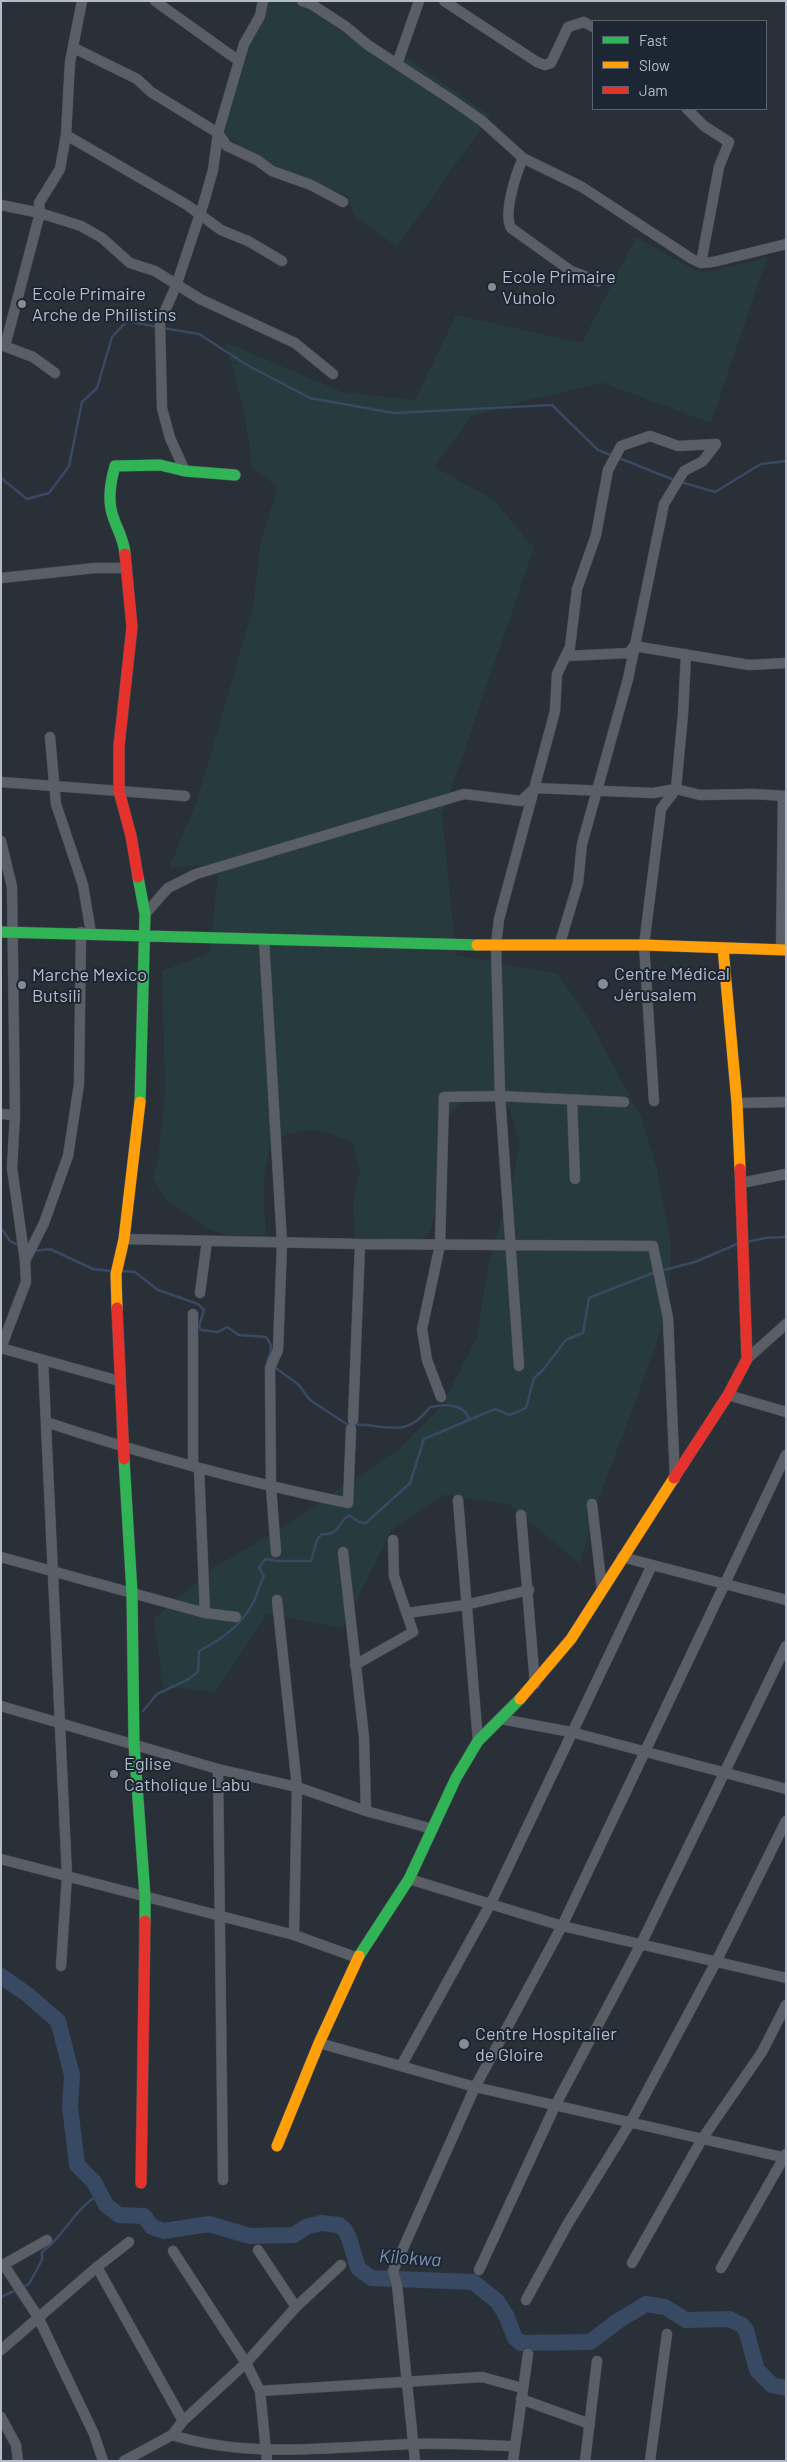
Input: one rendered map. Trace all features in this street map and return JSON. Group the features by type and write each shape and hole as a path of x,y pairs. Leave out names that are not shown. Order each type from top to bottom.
{"street":[{"path":"55,373 33,357 3,346 40,213 39,203 60,169 66,135 70,62 82,1"},
{"path":"155,1 239,61"},
{"path":"185,471 170,438 162,408 160,322 176,286 213,170 218,133 244,44 260,16 263,1"},
{"path":"302,1 311,4 345,26 397,64 482,121 523,158 582,187 702,263 786,244"},
{"path":"397,64 419,1"},
{"path":"444,1 537,62 545,65 551,64 556,58 568,27 584,22 592,26"},
{"path":"74,48 137,79 151,92 218,133 227,146 257,160 272,171 312,185 343,202"},
{"path":"689,110 704,126 729,142 719,167 702,263"},
{"path":"66,135 86,149 131,171 199,213 221,230 248,241 282,261"},
{"path":"523,158 508,208 508,223 511,228 571,271 598,281"},
{"path":"1,205 40,213 81,226 102,238 130,263 154,271 176,286 295,343 333,374"},
{"path":"519,1366 500,1096 496,945 499,919 555,711 557,674 566,656 573,631 572,618 577,589 596,535 608,470 621,446 650,436 678,446 716,444 703,461 684,471 664,504 628,679 599,790 582,844 578,883 560,943"},
{"path":"141,2183 145,1896 134,1744 132,1593 119,1381 117,1271 124,1239 141,1091 145,914 131,836 119,791 119,746 132,627 122,530 111,510 110,485 115,466 160,465 185,471 235,475"},
{"path":"1,578 95,568 127,568"},
{"path":"566,656 629,653 634,646"},
{"path":"634,646 749,665 786,663"},
{"path":"654,1102 644,945 662,810 676,789 686,654"},
{"path":"25,1261 44,1223 68,1156 79,1084 86,932 82,885 56,804 50,737"},
{"path":"1,782 185,796"},
{"path":"1,932 86,932 143,937 496,945 560,943 783,950 784,796 754,794 700,795 676,789 653,793 535,788 521,801 464,794 214,868 168,888 145,914"},
{"path":"1,841 12,887 15,1114 12,1168 25,1261 26,1282 1,1348 119,1381"},
{"path":"264,940 282,1243 278,1350 271,1365 270,1487 276,1552"},
{"path":"723,948 737,1103 746,1358"},
{"path":"441,1397 427,1360 422,1329 440,1245 444,1097 500,1096 624,1102"},
{"path":"572,1100 575,1179"},
{"path":"737,1103 786,1102"},
{"path":"1,1114 15,1114"},
{"path":"741,1182 786,1174"},
{"path":"124,1239 282,1243 653,1246 668,1318 675,1480"},
{"path":"200,1293 207,1241"},
{"path":"46,1422 123,1447 270,1487 348,1503 360,1244"},
{"path":"193,1314 196,1467 205,1613"},
{"path":"277,2146 319,2043 358,1958 409,1879 456,1778 478,1741 535,1684 571,1639 728,1395 746,1358 786,1324"},
{"path":"43,1360 67,1876 61,1966"},
{"path":"728,1395 786,1412"},
{"path":"415,2461 397,2285 393,2271 475,2087 562,1926 647,1751 786,1455"},
{"path":"458,1500 478,1741"},
{"path":"592,1504 602,1589"},
{"path":"521,1515 529,1590 535,1684"},
{"path":"355,1665 413,1632 394,1576 393,1540"},
{"path":"343,1552 364,1737 366,1811"},
{"path":"1,1557 205,1613 236,1617"},
{"path":"622,1557 786,1600"},
{"path":"401,2066 491,1903 652,1565"},
{"path":"407,1613 466,1606 529,1590"},
{"path":"276,1600 297,1787 294,1935"},
{"path":"479,2270 555,2106 641,1944 726,1773 786,1646"},
{"path":"1,1706 218,1769 297,1787 366,1811 433,1829"},
{"path":"501,1719 571,1732 786,1789"},
{"path":"218,1769 223,2180"},
{"path":"526,2300 567,2225 630,2123 716,1962 786,1821"},
{"path":"1,1859 294,1935 358,1958"},
{"path":"409,1879 562,1926 786,1978"},
{"path":"632,2263 702,2139 762,2052 786,2005"},
{"path":"319,2043 475,2087 785,2156 721,2268"},
{"path":"1,2266 47,2240"},
{"path":"1,2350 97,2267 130,2242"},
{"path":"258,2250 296,2307"},
{"path":"173,2251 246,2363 260,2391 266,2456"},
{"path":"124,2461 172,2435 183,2421 246,2363 296,2307 341,2265"},
{"path":"1,2266 6,2268 38,2317 94,2434 103,2461"},
{"path":"97,2267 183,2421"},
{"path":"650,2461 667,2334"},
{"path":"513,2461 520,2399 528,2354"},
{"path":"585,2461 597,2361"},
{"path":"260,2391 482,2377 522,2388"},
{"path":"520,2399 590,2424"},
{"path":"1,2417 16,2445 18,2461"},
{"path":"172,2435 199,2444 266,2456 413,2444 514,2446"}],"green space":[{"path":"266,1 286,1 312,8 398,70 407,58 490,116 397,247 355,217 346,195 296,176 264,161 234,142 222,130 231,109 248,43 264,20"},
{"path":"636,237 700,273 767,258 711,423 603,383 524,401 470,417 435,467 494,500 534,548 442,815 456,955 558,974 587,1016 642,1119 657,1169 671,1246 669,1306 637,1398 602,1489 580,1564 509,1504 443,1495 392,1529 343,1628 267,1614 215,1692 163,1687 154,1619 215,1567 280,1529 399,1449 443,1404 477,1337 488,1264 513,1180 519,1143 510,1110 492,1094 462,1101 438,1127 437,1210 428,1235 410,1245 385,1239 355,1238 353,1205 360,1169 352,1142 331,1134 313,1130 295,1132 273,1140 266,1164 265,1176 266,1235 226,1235 209,1229 169,1202 159,1190 153,1177 158,1158 165,1094 162,971 209,953 219,869 218,864 169,868 198,798 253,608 260,545 277,489 268,479 252,468 242,404 225,342 342,392 415,400 456,315 577,342 583,341"}],"waterway":[{"path":"1,478 27,499 49,493 69,466 82,402 97,388 112,337 127,321 158,327"},
{"path":"163,328 199,334 247,365 310,398 394,413 552,405 598,450 613,456"},
{"path":"619,458 674,480"},
{"path":"681,482 715,492 761,464 786,461"},
{"path":"1,1228 10,1241 20,1246"},
{"path":"747,1242 765,1238 786,1237"},
{"path":"660,1271 695,1262 737,1244"},
{"path":"34,1251 50,1249 93,1269 111,1271"},
{"path":"121,1271 135,1272 158,1290 198,1304 204,1310 199,1326 201,1330 218,1332 227,1327 239,1335 266,1337 271,1346 271,1352 267,1361 269,1363"},
{"path":"143,1711 157,1694 187,1680 198,1672 199,1651 216,1642 244,1617 254,1601 264,1576 259,1568 265,1559 311,1561 317,1540 322,1534 335,1531 349,1515 359,1522 366,1523 410,1483 424,1439 495,1409 510,1415 526,1408 534,1378 542,1371 566,1340 583,1333 589,1298 655,1272"},
{"path":"273,1366 298,1384 310,1400 348,1425 401,1427 411,1424 420,1418 430,1407 442,1405 458,1407 469,1419"},
{"name":"Kilokwa","path":"1,1976 28,1995 58,2021 72,2075 70,2107 77,2165 94,2182 106,2205 119,2215 144,2216 152,2227 164,2231 209,2224 250,2236 294,2235 306,2227 321,2223 339,2225 345,2230 349,2238 358,2268 371,2278 473,2282 497,2301 506,2315 515,2338 521,2343 590,2342 618,2321 646,2304 665,2307 686,2320 729,2319 742,2325 746,2330 757,2370 772,2385 786,2388"},
{"path":"21,2288 29,2284 42,2260 42,2252 50,2246 76,2214 99,2195"},
{"path":"1,2297 16,2290"}],"traffic: fast":[{"path":"125,554 110,503 110,487 115,466 160,465 185,471 235,475"},
{"path":"138,877 145,914 140,1102"},
{"path":"1,932 477,945"},
{"path":"124,1459 132,1593 134,1744 145,1896 145,1921"},
{"path":"359,1956 409,1879 456,1778 478,1741 520,1699"}],"traffic: slow":[{"path":"477,945 644,945 786,950"},
{"path":"723,948 737,1103 740,1169"},
{"path":"117,1308 116,1274 124,1239 140,1102"},
{"path":"520,1699 571,1639 674,1478"},
{"path":"277,2146 319,2043 359,1956"}],"traffic: jam":[{"path":"125,554 132,627 119,746 119,791 131,836 138,877"},
{"path":"674,1478 728,1395 747,1359 740,1169"},
{"path":"117,1308 124,1459"},
{"path":"141,2183 145,1921"}],"place":[{"name":"Ecole Primaire Vuholo","path":"492,287"},
{"name":"Ecole Primaire Arche de Philistins","path":"22,304"},
{"name":"Centre Médical Jérusalem","path":"603,984"},
{"name":"Marche Mexico Butsili","path":"22,985"},
{"name":"Eglise Catholique Labu","path":"114,1774"},
{"name":"Centre Hospitalier de Gloire","path":"464,2044"}]}
